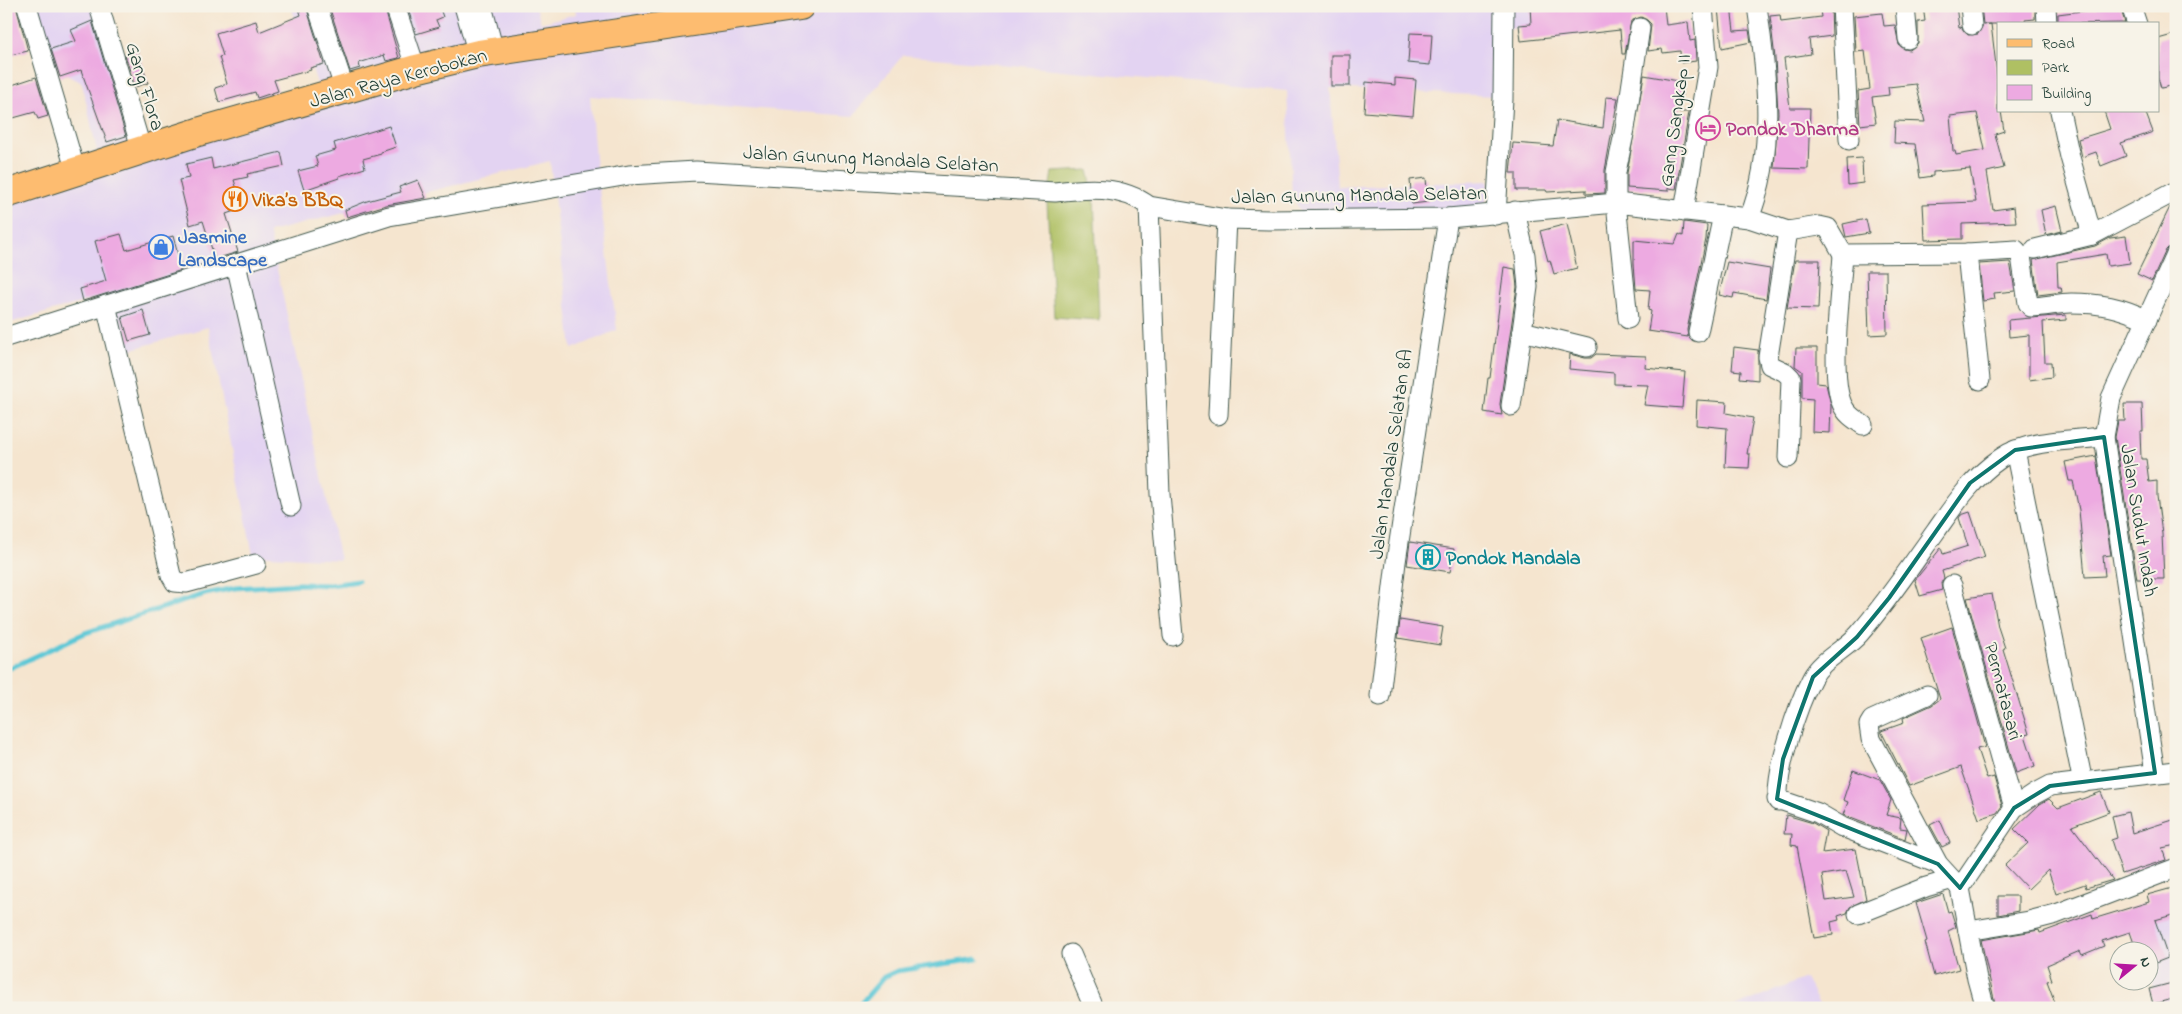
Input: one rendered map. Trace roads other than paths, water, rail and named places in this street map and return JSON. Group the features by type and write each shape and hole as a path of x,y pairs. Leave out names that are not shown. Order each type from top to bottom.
{"main road":[{"name":"Jalan Raya Kerobokan","path":"6,194 345,90 416,69 486,52 800,6"}],"street":[{"path":"27,6 76,172"},
{"name":"Gang Flora","path":"98,6 142,151"},
{"path":"317,6 345,90"},
{"path":"395,6 416,69"},
{"path":"464,6 486,52"},
{"path":"482,6 486,52"},
{"path":"1496,215 1503,99 1504,6"},
{"name":"Gang Sangkap II","path":"1684,210 1708,67 1703,6"},
{"path":"1748,218 1758,196 1764,151 1767,100 1766,65 1757,6"},
{"path":"1842,6 1849,140"},
{"path":"1905,6 1908,39"},
{"path":"2046,6 2047,22"},
{"path":"2131,6 2136,22"},
{"path":"1628,319 1616,203 1616,172 1625,129 1640,28"},
{"path":"2060,112 2070,157 2092,235"},
{"name":"Jalan Gunung Mandala Selatan","path":"6,337 388,216 629,175 696,171 1055,192 1093,188 1121,193 1142,200 1149,206 1227,219 1448,218 1616,203 1748,218 1788,231"},
{"path":"2035,249 2092,235 2176,191"},
{"path":"1149,206 1160,494 1173,636"},
{"path":"1511,406 1528,287 1525,255 1515,211"},
{"path":"1698,332 1723,215"},
{"name":"Jalan Mandala Selatan 8A","path":"1380,696 1398,552 1448,218"},
{"path":"1218,415 1227,219"},
{"path":"1788,458 1791,378 1785,372 1770,365 1768,358 1788,231 1819,226 1828,228 1843,254 1837,355 1837,390 1842,406 1850,417 1863,425"},
{"path":"1843,254 1968,253 2016,250 2019,252 2028,303 2031,307 2070,303 2098,303 2131,312 2147,320"},
{"path":"1968,253 1980,380"},
{"name":"Jalan Sudut Indah","path":"2156,773 2104,436 2111,398 2176,256"},
{"path":"236,264 291,506"},
{"path":"106,305 171,575 176,582 186,583 256,564"},
{"path":"1522,331 1587,347"},
{"path":"1938,864 1842,827 1818,813 1778,800 1778,783 1783,759 1812,677 1827,661 1857,636 1889,598 1970,483 2001,458 2015,450 2047,443 2104,436"},
{"path":"2015,450 2083,783"},
{"name":"Permatasari","path":"1952,585 2014,808"},
{"path":"1927,695 1872,720 1869,730 1871,739 1938,864 1955,884 1968,931 1985,1008"},
{"path":"1858,914 1926,887 1955,884 2014,808 2050,786 2176,771"},
{"path":"1968,931 2030,921 2056,914 2176,868"},
{"path":"1071,954 1094,1008"}],"waterway":[{"path":"6,670 85,633 205,594 235,588 300,584 330,585 358,581"},
{"path":"857,1008 884,977 897,971 977,959"}],"place":[{"name":"Pondok Dharma","path":"1708,128"},
{"name":"Vika’s BBQ","path":"235,199"},
{"name":"Jasmine Landscape","path":"161,247"},
{"name":"Pondok Mandala","path":"1428,557"}]}
